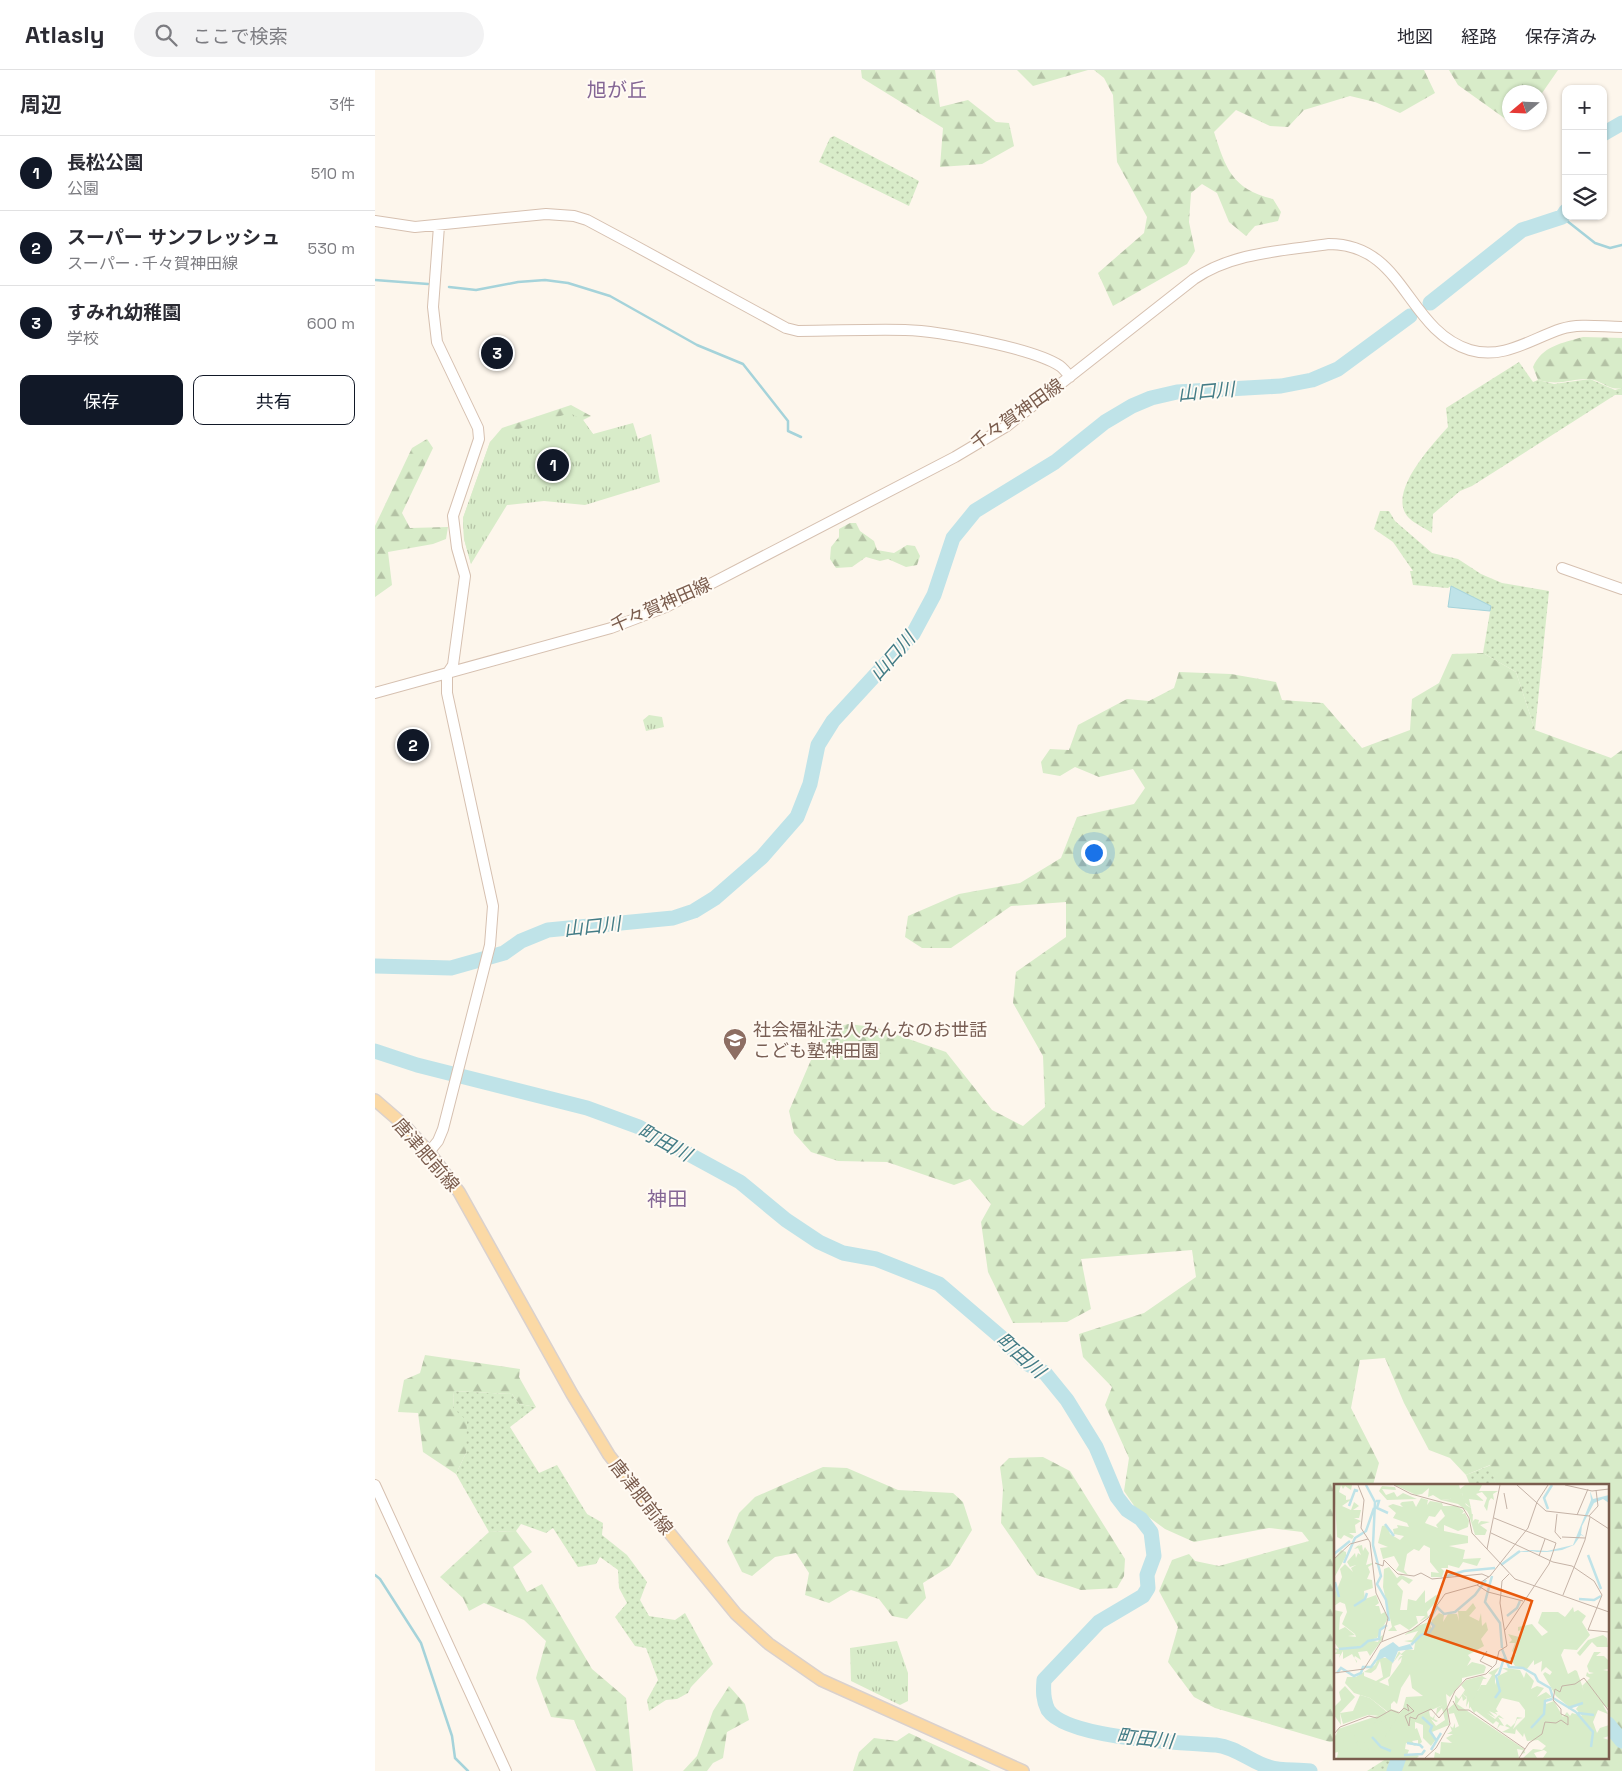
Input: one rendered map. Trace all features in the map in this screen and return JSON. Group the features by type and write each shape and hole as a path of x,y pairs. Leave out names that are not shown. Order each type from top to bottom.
{"main road":[{"name":"唐津肥前線","path":"375,1100 405,1126 429,1152 472,1213 542,1342 609,1455 667,1531 736,1614 769,1644 821,1680 1023,1771"}],"street":[{"path":"375,221 415,228 547,214 574,216 587,220 786,328 798,331 906,330 939,334 1017,349 1052,361 1062,367 1070,377"},
{"path":"429,1152 437,1142 443,1129 490,945 493,906 447,693 447,674 453,665 465,589 465,576 457,548 453,516 479,439 478,428 437,342 433,307 439,226"},
{"name":"千々賀神田線","path":"375,693 611,628 666,607 955,457 1007,426 1212,267 1246,256 1329,244 1353,247 1381,261 1439,334 1471,351 1513,350 1575,326 1622,328"},
{"path":"1561,568 1622,590"},
{"path":"375,1485 506,1771"}],"green space":[{"path":"861,70 935,70 940,107 968,100 996,122 1009,123 1014,146 982,164 940,167 943,128 862,78"},
{"path":"1017,70 1088,70 1033,86"},
{"path":"1094,70 1424,70 1435,93 1400,113 1375,102 1350,96 1304,110 1288,127 1270,126 1236,110 1214,132 1223,157 1227,167 1239,183 1248,190 1273,199 1281,212 1278,221 1255,226 1246,236 1229,222 1217,193 1202,184 1191,193 1189,222 1195,251 1187,264 1113,306 1098,273 1144,233 1147,217 1117,162 1113,95 1104,78"},
{"path":"1449,70 1558,70 1547,86 1502,85 1502,116 1458,85"},
{"path":"834,136 919,181 909,206 819,162 830,138"},
{"path":"1583,337 1622,338 1622,388 1609,387 1589,379 1559,382 1538,380 1533,367 1542,354 1553,346"},
{"path":"1519,362 1533,382 1538,380 1554,384 1590,379 1615,390 1622,388 1622,395 1615,395 1472,486 1460,491 1433,514 1432,533 1411,520 1403,508 1403,496 1407,483 1423,457 1448,427 1446,408"},
{"path":"571,405 591,416 583,420 593,434 515,438 471,564 464,539 463,518 490,442 502,428"},
{"path":"570,413 583,420 593,434 633,423 638,439 651,434 660,482 585,505 544,501 507,505 471,564 464,539 463,518 490,442 499,435"},
{"path":"427,439 433,448 402,513 410,528 448,527 446,539 433,544 388,552 392,585 375,597 375,526 412,448"},
{"path":"1380,511 1389,511 1395,521 1432,553 1458,559 1481,574 1502,583 1549,591 1535,730 1516,672 1483,653 1491,606 1451,586 1448,588 1413,585 1410,571 1413,571 1393,542 1374,529"},
{"path":"850,523 856,523 860,531 874,541 877,550 894,553 907,545 915,546 920,556 917,565 906,567 888,559 880,561 866,557 852,567 836,568 830,559 831,547 839,537 839,529"},
{"path":"1483,653 1516,672 1535,730 1611,758 1622,750 1622,1771 1396,1771 1402,1758 1609,1758 1609,1484 1496,1484 1490,1465 1466,1475 1450,1458 1429,1450 1404,1403 1385,1358 1360,1360 1351,1408 1379,1463 1373,1484 1334,1484 1334,1741 1330,1742 1215,1708 1194,1697 1168,1662 1178,1627 1159,1591 1172,1560 1189,1554 1195,1561 1219,1566 1309,1541 1302,1532 1269,1528 1194,1542 1165,1529 1135,1507 1124,1491 1129,1458 1105,1405 1112,1387 1083,1357 1079,1334 1144,1313 1196,1277 1192,1250 1081,1259 1091,1309 1067,1322 1013,1323 988,1272 981,1222 991,1204 970,1179 954,1185 887,1162 838,1161 811,1152 794,1133 789,1111 817,1046 832,1029 848,1024 874,1027 946,1052 992,1110 1023,1126 1045,1107 1043,1056 1013,1003 1016,972 1066,937 1066,902 1011,906 951,948 922,948 905,937 908,916 959,894 1020,883 1061,858 1077,817 1134,804 1145,788 1133,769 1099,777 1075,767 1060,776 1043,773 1041,762 1050,749 1069,750 1078,725 1127,699 1149,701 1174,688 1179,672 1231,674 1276,682 1282,700 1323,703 1362,748 1410,730 1412,699 1439,683 1452,654"},
{"path":"649,715 662,717 664,727 646,731 643,720"},
{"path":"425,1355 520,1369 519,1377 536,1407 519,1404 512,1394 454,1391 453,1408 467,1421 466,1453 456,1474 423,1452 418,1413 398,1412 404,1380 420,1373"},
{"path":"454,1391 512,1394 519,1404 536,1407 510,1427 539,1473 557,1465 587,1514 603,1523 602,1535 627,1555 647,1582 640,1600 649,1616 675,1620 685,1613 713,1664 691,1687 688,1693 677,1699 666,1700 649,1711 647,1700 658,1680 646,1648 635,1646 615,1617 627,1603 619,1588 618,1570 600,1557 596,1564 578,1567 553,1528 546,1533 521,1524 516,1531 489,1532 456,1474 466,1453 453,1408"},
{"path":"1043,1457 1070,1471 1125,1559 1124,1576 1117,1588 1081,1590 1037,1575 1001,1523 1003,1489 1000,1467 1009,1458"},
{"path":"1491,1465 1496,1484 1470,1484 1466,1475"},
{"path":"823,1467 847,1468 898,1490 953,1493 963,1502 972,1530 950,1566 923,1583 926,1598 907,1619 892,1616 879,1599 851,1590 829,1603 805,1595 809,1573 796,1553 775,1557 752,1576 742,1572 727,1542 739,1513 755,1497"},
{"path":"516,1531 532,1552 513,1567 527,1592 542,1584 592,1669 626,1698 633,1771 596,1771 574,1720 551,1717 536,1678 546,1641 524,1620 484,1603 469,1611 463,1598 440,1577 489,1532"},
{"path":"897,1641 908,1673 908,1701 900,1705 851,1681 850,1648"},
{"path":"729,1686 745,1704 749,1720 727,1732 723,1758 713,1763 707,1771 683,1771 697,1756 713,1711"},
{"path":"909,1733 991,1771 853,1771 859,1752 874,1738 897,1741"},
{"path":"1387,1758 1402,1758 1396,1771 1367,1771"}],"water":[{"path":"1451,586 1491,606 1490,611 1448,607"}],"waterway":[{"name":"山口川","path":"1607,132 1622,123"},
{"name":"山口川","path":"1430,303 1522,230 1562,217"},
{"path":"1566,220 1595,243 1610,248 1622,245"},
{"path":"375,280 428,284"},
{"path":"449,287 476,290 518,282 545,280 568,283 610,296 697,345 743,364 788,421 788,431 801,437"},
{"name":"山口川","path":"375,966 451,968 504,953 521,941 548,930 673,918 694,911 715,898 762,857 797,817 810,784 818,745 833,721 913,634 934,595 953,538 975,511 1055,462 1105,422 1132,406 1151,398 1177,392 1281,386 1312,380 1338,369 1410,316"},
{"name":"町田川","path":"375,1051 417,1065 587,1108 639,1127 740,1182 786,1220 819,1242 843,1253 876,1259 939,1284 1002,1338 1026,1363 1045,1373 1067,1400 1096,1447 1117,1497 1127,1510 1141,1519 1151,1532 1154,1556 1147,1575 1148,1588 1143,1596 1099,1622 1044,1680 1045,1703 1048,1710 1059,1720 1101,1733 1153,1741 1223,1746 1269,1767 1310,1771"},
{"path":"375,1575 380,1579 421,1643 452,1736 455,1758 468,1771"},
{"name":"町田川","path":"1609,1725 1622,1741"},
{"name":"町田川","path":"1394,1771 1399,1758"}],"place":[{"name":"すみれ幼稚園","path":"497,353"},
{"name":"長松公園","path":"553,465"},
{"name":"スーパー サンフレッシュ","path":"413,745"},
{"name":"社会福祉法人みんなのお世話 こども塾神田園","path":"735,1061"}],"district":[{"name":"旭が丘","path":"617,90"},
{"name":"神田","path":"667,1199"}]}
